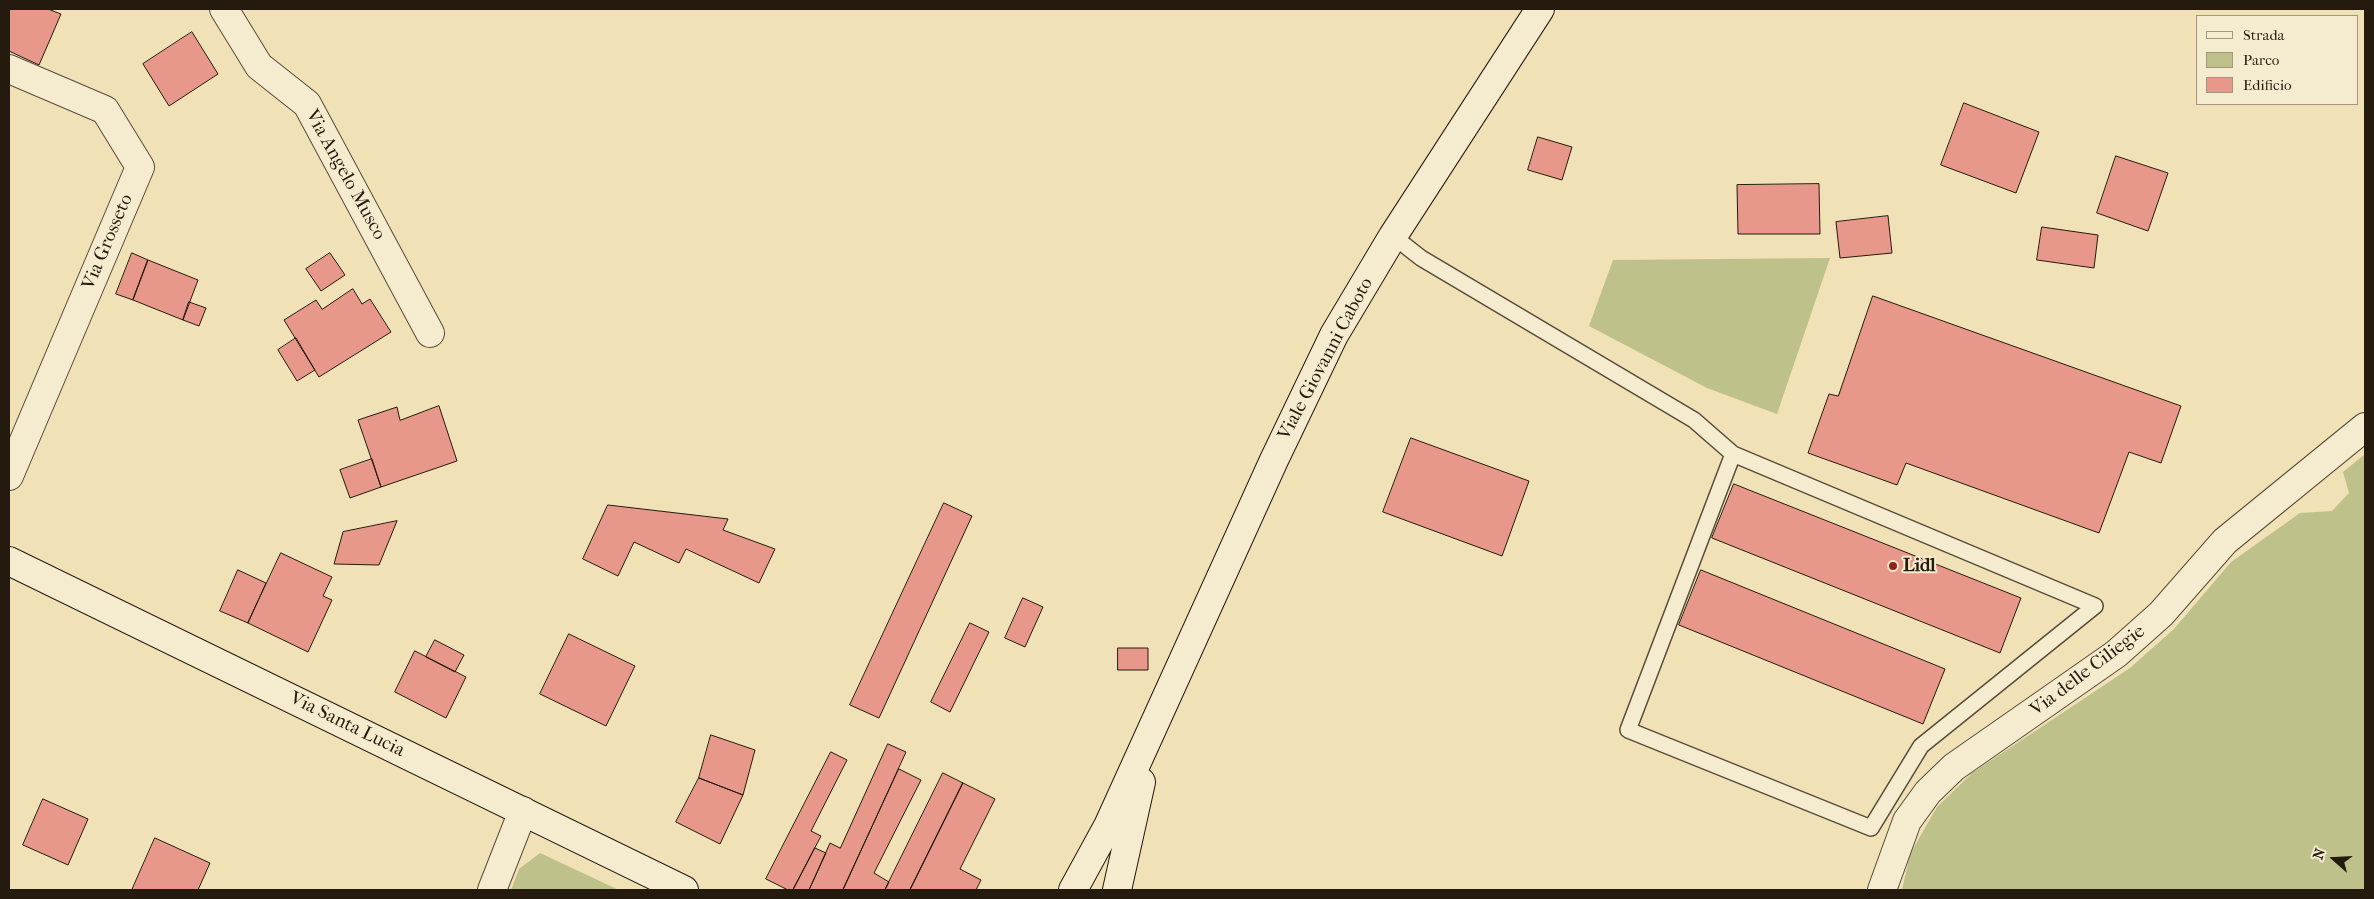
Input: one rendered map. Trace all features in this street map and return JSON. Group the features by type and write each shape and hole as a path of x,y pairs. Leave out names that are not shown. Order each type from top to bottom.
{"main road":[{"name":"Via Angelo Musco","path":"224,9 259,66 307,104 430,333"},
{"name":"Viale Giovanni Caboto","path":"1152,732 1274,460 1334,335 1393,236 1540,9"},
{"name":"Via Grosseto","path":"9,69 104,110 140,167 9,476"},
{"name":"Via delle Ciliegie","path":"1882,890 1906,821 1928,792 1954,767 2116,654 2161,614 2225,542 2365,427"},
{"name":"Via Santa Lucia","path":"9,561 684,890"},
{"path":"1073,890 1108,826 1152,732"},
{"path":"1117,890 1152,732"},
{"path":"492,890 522,811"}],"lane":[{"path":"1393,236 1421,258 1694,420 1733,454 2095,606 1921,746 1871,828 1628,730 1733,454"}],"green space":[{"path":"1830,258 1777,414 1707,388 1589,326 1613,260"},
{"path":"2365,454 2365,890 1902,890 1910,854 1937,807 1972,773 2130,668 2174,629 2231,562 2300,513 2332,511 2349,493 2343,472"},
{"path":"540,853 619,890 511,890 519,869"}],"building":[{"path":"9,9 48,9 61,14 39,65 9,51"},
{"path":"192,32 218,74 169,106 143,64"},
{"path":"1964,103 2039,132 2016,193 1941,165"},
{"path":"1538,137 1572,147 1562,180 1528,170"},
{"path":"2116,156 2168,173 2148,231 2097,213"},
{"path":"1819,184 1820,234 1738,234 1737,185"},
{"path":"1888,216 1892,253 1840,258 1836,222"},
{"path":"2042,227 2098,235 2094,268 2037,260"},
{"path":"132,253 148,260 133,300 116,294"},
{"path":"330,253 345,275 321,291 306,269"},
{"path":"148,260 198,280 183,320 133,300"},
{"path":"353,289 362,304 370,299 391,332 319,377 284,320 316,300 322,309"},
{"path":"1873,296 2181,406 2161,463 2129,452 2099,533 1906,463 1897,485 1808,453 1829,394 1838,396"},
{"path":"189,302 206,308 199,326 183,320"},
{"path":"296,338 315,370 297,381 278,350"},
{"path":"439,406 457,461 381,487 358,420 397,407 400,420"},
{"path":"1411,438 1529,481 1502,556 1383,512"},
{"path":"372,459 381,487 350,498 340,470"},
{"path":"1734,484 2021,598 2000,653 1712,538"},
{"path":"944,503 972,516 879,718 850,705"},
{"path":"608,505 728,519 723,530 775,549 759,583 686,549 679,563 634,542 618,576 583,559"},
{"path":"397,521 379,565 334,564 343,532"},
{"path":"281,553 332,577 323,596 332,600 308,652 248,623"},
{"path":"238,570 266,583 248,623 220,611"},
{"path":"1701,570 1945,669 1923,724 1679,625"},
{"path":"1023,598 1043,607 1025,647 1005,638"},
{"path":"970,623 989,632 950,712 931,702"},
{"path":"569,634 635,666 606,726 540,694"},
{"path":"435,640 464,655 455,672 426,657"},
{"path":"1118,648 1148,648 1148,670 1118,670"},
{"path":"415,651 466,677 446,718 395,692"},
{"path":"711,735 755,750 743,795 699,778"},
{"path":"888,744 906,752 843,890 809,890 830,843 840,848"},
{"path":"831,752 847,760 811,831 821,836 793,890 788,890 766,879"},
{"path":"899,769 921,780 874,873 889,882 885,890 843,890"},
{"path":"943,773 963,783 910,890 885,890"},
{"path":"699,778 743,795 720,844 676,822"},
{"path":"963,783 995,799 960,869 981,880 976,890 910,890"},
{"path":"43,799 88,819 68,865 23,845"},
{"path":"155,838 210,863 198,890 132,890"},
{"path":"815,848 826,853 809,890 793,890"}],"place":[{"name":"Lidl","path":"1893,566"}]}
